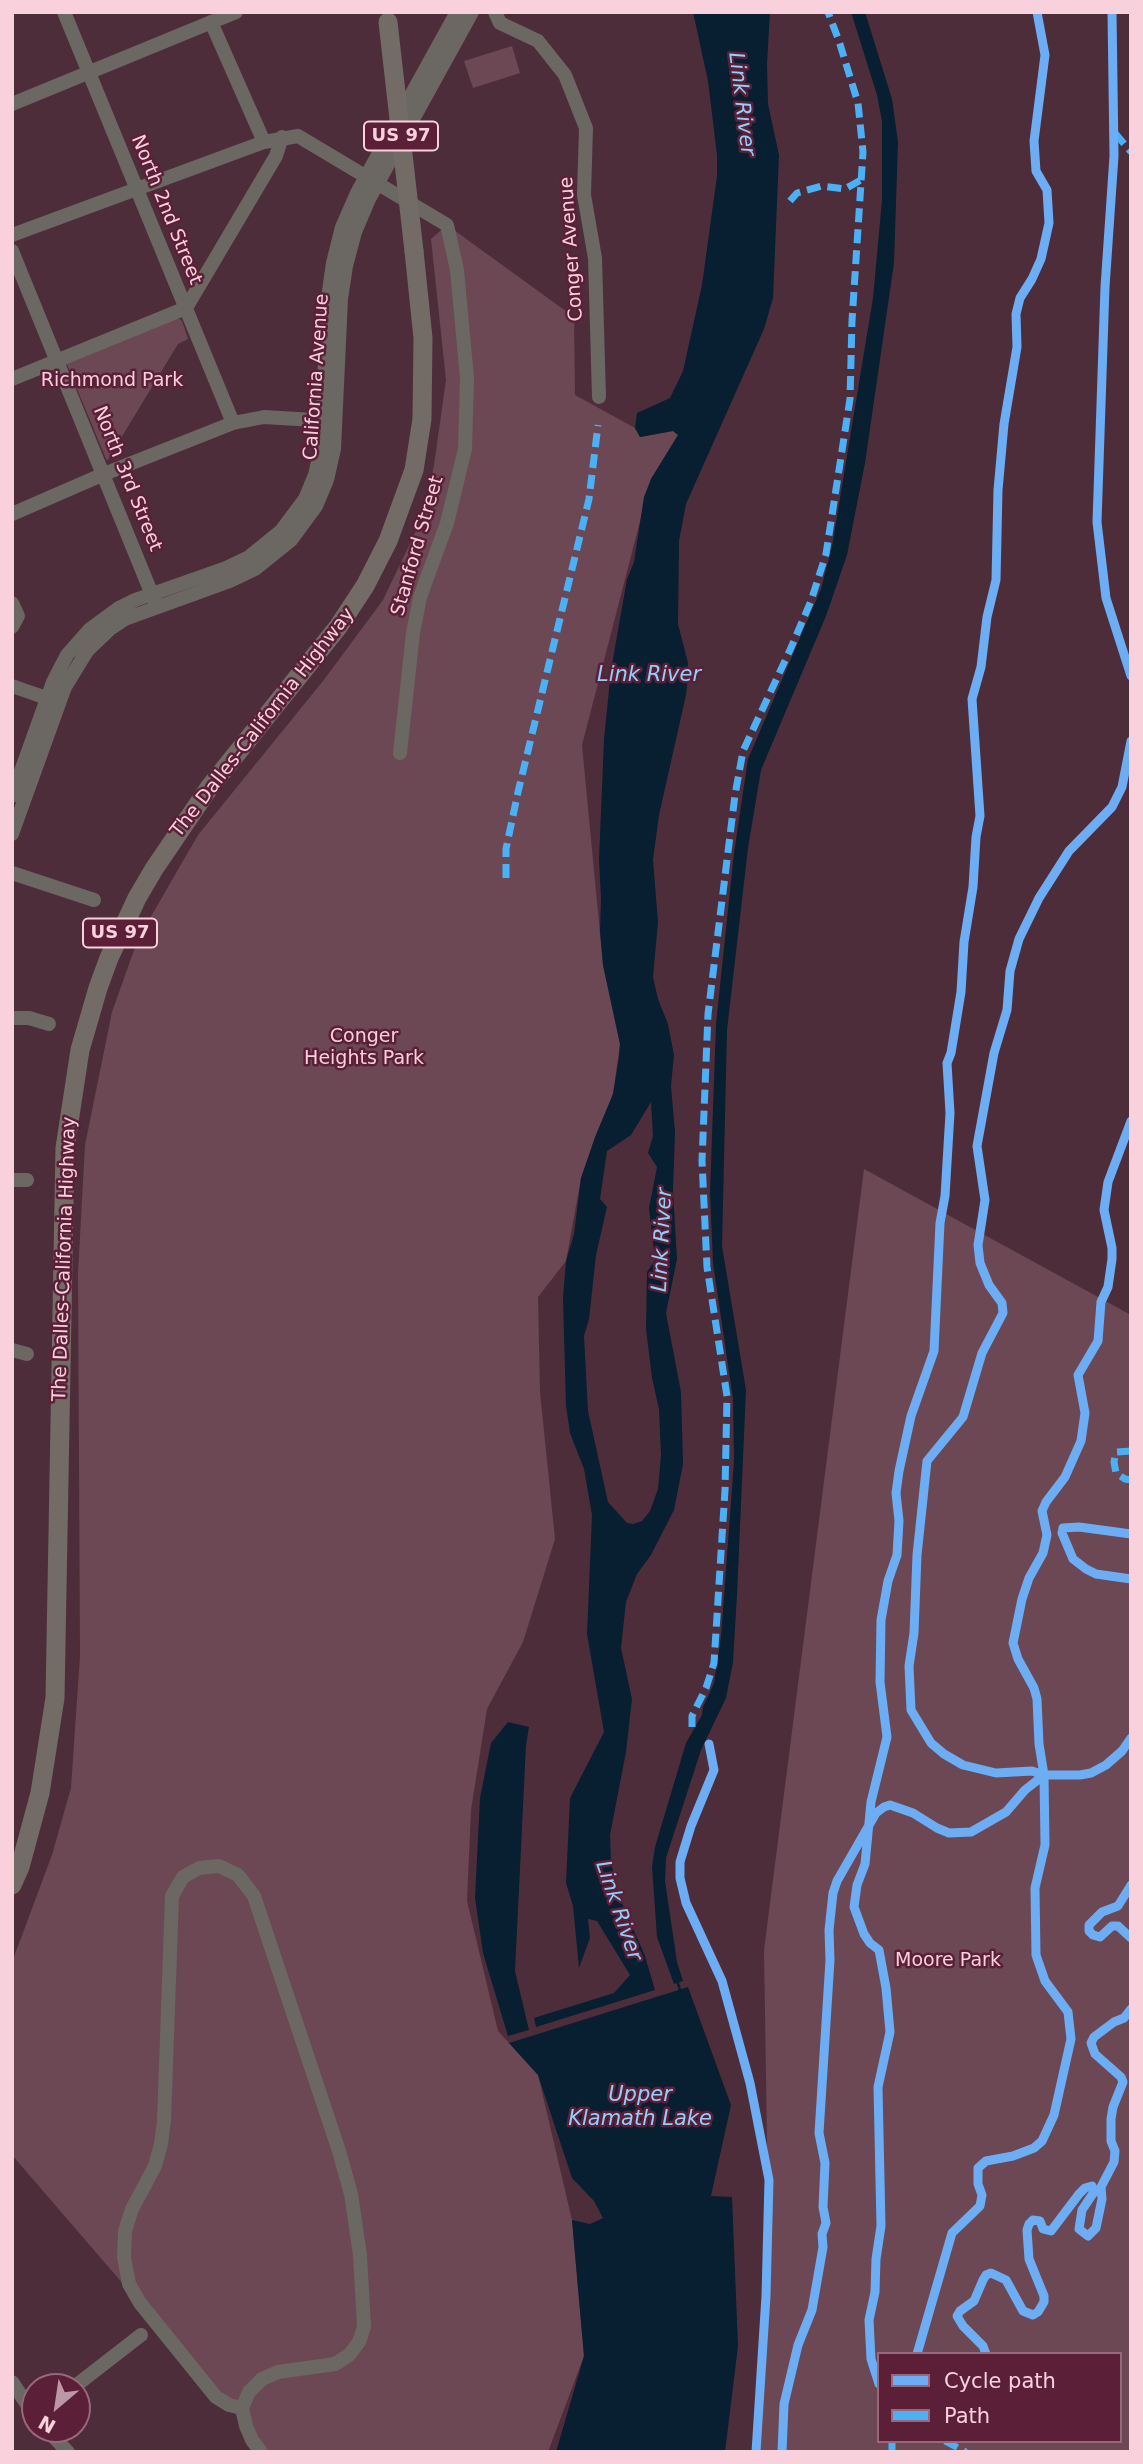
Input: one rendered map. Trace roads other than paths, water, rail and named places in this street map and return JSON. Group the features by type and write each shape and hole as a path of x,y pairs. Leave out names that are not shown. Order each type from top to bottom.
{"highway":[{"name":"The Dalles-California Highway","path":"12,1885 20,1867 40,1793 55,1698 65,1148 74,1083 86,1028 122,927 154,869 209,788 338,627 365,586 388,541 414,470 422,419 423,338 388,15"}],"street":[{"name":"North 2nd Street","path":"64,12 233,423"},
{"path":"12,104 236,12"},
{"name":"California Avenue","path":"12,796 53,700 78,662 98,639 154,600 243,575 267,561 291,541 308,520 322,493 332,464 330,421 341,307 346,266 355,232 373,179 457,12"},
{"name":"California Avenue","path":"373,179 472,12"},
{"name":"Conger Avenue","path":"495,12 500,23 538,41 565,75 586,128 584,195 594,258 599,397"},
{"path":"211,22 264,142"},
{"path":"12,236 282,137 298,136 373,179"},
{"path":"12,379 186,308 276,156 282,137"},
{"name":"Stanford Street","path":"373,179 447,225 455,258 467,378 465,449 447,523 420,597 413,634 400,753"},
{"name":"North 3rd Street","path":"12,251 154,600"},
{"path":"12,514 233,423 264,417 330,421"},
{"path":"12,686 53,700"},
{"name":"California Avenue","path":"12,834 53,700"},
{"path":"12,873 94,900"},
{"path":"12,1018 29,1018 49,1024"},
{"path":"243,2408 229,2405 216,2397 140,2303 129,2284 124,2257 125,2231 132,2209 155,2166 161,2144 172,1896 183,1877 199,1868 219,1866 238,1875 254,1896 339,2151 351,2194 359,2255 364,2327 359,2342 349,2355 335,2364 278,2372 262,2379 249,2392 243,2408 249,2433 261,2452"},
{"path":"91,2374 141,2335"}],"water":[{"name":"Link River","path":"693,12 770,12 768,104 779,155 773,298 764,329 686,504 679,541 678,624 688,663 688,676 659,815 653,860 658,922 653,977 668,1024 674,1055 671,1086 675,1132 673,1191 677,1259 666,1313 681,1392 683,1464 674,1510 651,1555 637,1574 626,1602 621,1648 632,1699 626,1752 610,1835 611,1862 618,1894 645,1956 655,1990 536,2027 534,2018 614,1993 630,1975 597,1921 588,1919 590,1938 579,1968 573,1906 566,1883 570,1798 604,1732 587,1634 592,1515 584,1469 570,1433 566,1406 563,1298 566,1261 574,1234 581,1178 613,1094 620,1044 603,965 600,931 599,860 604,739 611,670 627,579 634,562 644,497 651,479 678,435 673,431 640,437 635,428 637,413 670,398 683,371 702,285 717,176 708,81","holes":["651,1102 653,1136 648,1153 657,1167 649,1208 655,1260 647,1272 646,1329 659,1409 661,1455 658,1489 650,1511 642,1521 633,1524 627,1523 608,1502 588,1411 584,1336 589,1319 596,1255 607,1207 600,1199 607,1151 631,1135"]},
{"path":"851,12 865,12 892,99 898,142 894,263 865,463 847,555 826,616 761,770 748,848 727,1030 722,1246 746,1390 733,1662 726,1698 701,1750 666,1858 665,1881 677,1962 683,1981 674,1984 657,1937 652,1867 655,1847 686,1743 702,1715 714,1683 721,1637 734,1461 733,1399 713,1263 710,1192 716,1024 734,853 748,759 821,589 832,547 873,298 882,200 882,121 877,95"},
{"path":"508,1722 529,1727 515,1971 529,2030 508,2036 483,1953 475,1898 480,1798 491,1743"},
{"name":"Upper Klamath Lake","path":"688,1987 731,2105 711,2196 732,2197 738,2346 725,2452 556,2452 584,2356 572,2220 590,2224 603,2218 594,2201 572,2178 538,2075 509,2043"}],"waterway":[{"path":"677,1980 680,1990"}],"park label":[{"name":"Richmond Park","path":"112,381"},
{"name":"Conger Heights Park","path":"364,1048"},
{"name":"Moore Park","path":"948,1961"}]}
